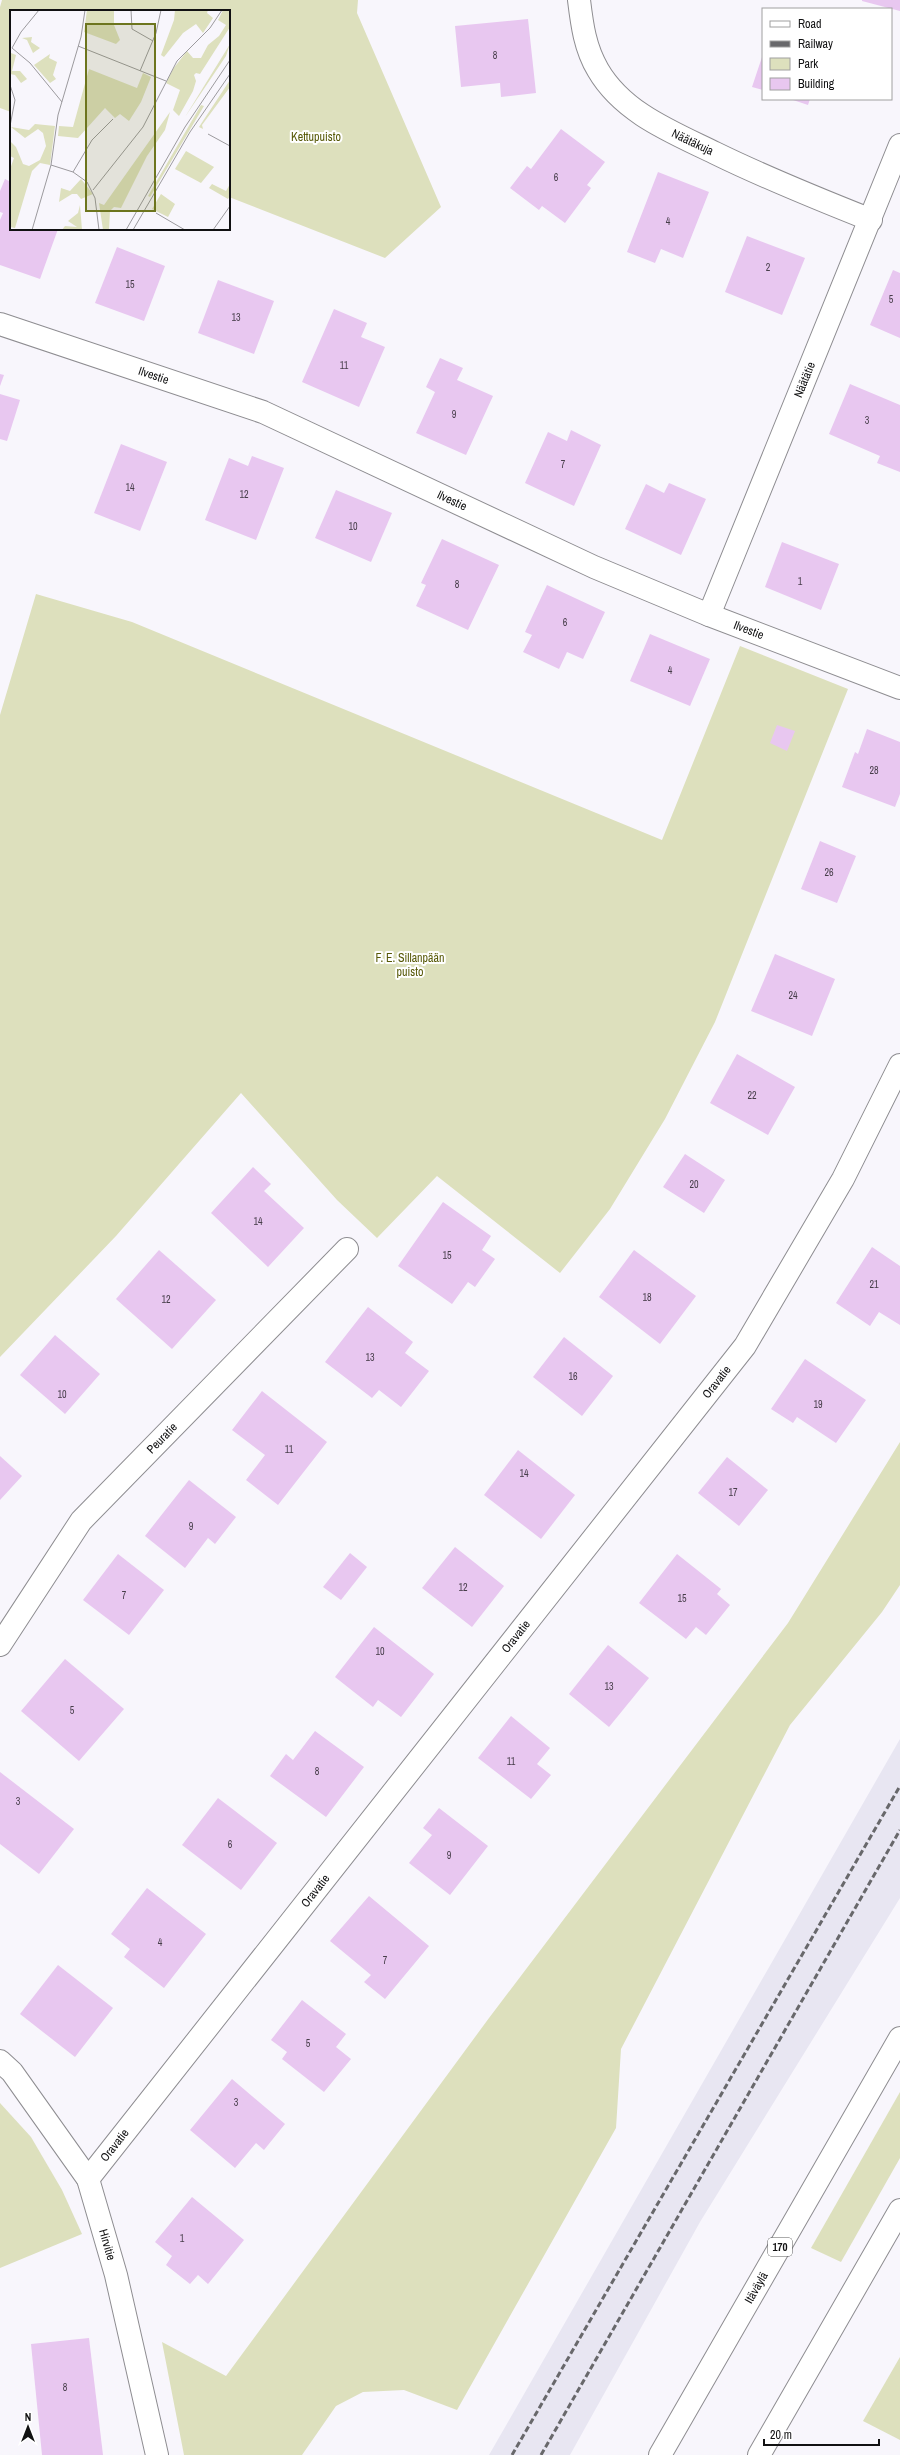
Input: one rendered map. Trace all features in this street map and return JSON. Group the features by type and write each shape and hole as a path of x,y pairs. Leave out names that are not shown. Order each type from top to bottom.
{"main road":[{"name":"Näätäkuja","path":"579,0 583,35 598,70 625,102 656,125 764,176 871,220"},
{"name":"Näätätie","path":"709,615 871,220 900,145"},
{"name":"Ilvestie","path":"0,324 263,412 594,567 709,615 900,688"},
{"name":"Oravatie","path":"88,2179 745,1346 843,1178 900,1065"},
{"name":"Peuratie","path":"0,1646 81,1521 347,1249"},
{"name":"Itäväylä","path":"660,2455 900,2038"},
{"name":"Hirvitie","path":"0,2061 12,2072 88,2179 116,2276 157,2455"},
{"path":"759,2455 900,2210"}],"shaded area":[{"path":"900,1739 900,1898 700,2222 570,2455 489,2455"}],"green space":[{"name":"Kettupuisto","path":"2,0 358,0 357,13 441,207 385,258 230,197 230,10 10,10 10,112 0,108 0,7"},
{"name":"F. E. Sillanpään puisto","path":"36,594 132,622 662,840 740,646 848,689 715,1022 665,1119 610,1209 560,1273 437,1176 377,1238 337,1200 241,1093 116,1236 0,1357 0,715"},
{"path":"900,1442 900,1585 882,1612 790,1725 621,2049 616,2128 457,2410 404,2390 363,2392 336,2406 302,2455 184,2455 162,2342 226,2376 489,2018 788,1623"},
{"path":"900,2092 900,2158 841,2262 811,2248"},
{"path":"0,2103 31,2137 62,2190 82,2234 0,2268"},
{"path":"900,2357 900,2440 863,2421"}],"building":[{"path":"900,0 900,11 892,8 862,1"},
{"path":"528,19 536,93 501,97 500,83 461,87 455,26"},
{"path":"762,57 762,90 752,87"},
{"path":"793,100 810,100 808,105"},
{"path":"561,129 605,162 587,185 591,188 565,223 542,206 539,210 510,188 527,166 531,169"},
{"path":"658,172 709,192 683,258 661,249 655,263 627,252"},
{"path":"5,179 10,182 10,230 58,230 40,279 0,265 0,220 3,213 0,212 0,191"},
{"path":"747,236 805,258 782,315 725,292"},
{"path":"117,247 165,266 144,321 95,303"},
{"path":"893,270 900,273 900,338 870,325"},
{"path":"218,280 274,301 254,354 198,333"},
{"path":"334,309 367,323 361,337 385,347 359,407 302,382"},
{"path":"440,358 463,368 457,380 493,396 466,455 416,433 435,392 426,387"},
{"path":"0,374 4,375 0,386"},
{"path":"850,384 900,405 900,472 877,463 880,456 829,434"},
{"path":"0,394 20,400 7,441 0,439"},
{"path":"571,430 601,445 574,506 525,483 548,432 567,441"},
{"path":"121,444 167,462 140,531 94,513"},
{"path":"252,456 284,468 256,540 205,520 229,458 248,466"},
{"path":"669,483 706,499 681,555 625,529 646,484 664,493"},
{"path":"336,490 392,513 371,562 315,538"},
{"path":"442,539 499,565 468,630 416,606 426,585 421,583"},
{"path":"782,542 839,564 821,610 765,587"},
{"path":"547,585 605,612 583,659 567,652 559,669 523,652 532,635 525,632"},
{"path":"650,634 710,659 690,706 630,681"},
{"path":"777,725 795,731 787,751 770,743"},
{"path":"867,729 900,742 900,794 895,807 842,787 855,752 858,754"},
{"path":"820,841 856,856 837,903 801,889"},
{"path":"775,954 835,979 812,1036 751,1011"},
{"path":"737,1054 795,1087 768,1135 710,1103"},
{"path":"685,1154 725,1180 704,1213 663,1187"},
{"path":"253,1167 271,1184 264,1191 304,1228 268,1267 211,1213"},
{"path":"443,1202 491,1236 482,1250 495,1259 475,1287 468,1282 452,1304 398,1266"},
{"path":"872,1247 900,1266 900,1325 879,1312 870,1326 836,1303"},
{"path":"159,1250 216,1300 172,1349 116,1299"},
{"path":"634,1250 696,1296 660,1344 599,1297"},
{"path":"368,1307 413,1342 405,1353 429,1371 401,1407 379,1390 372,1398 325,1362"},
{"path":"55,1335 100,1374 65,1414 20,1375"},
{"path":"564,1337 613,1376 582,1416 533,1377"},
{"path":"805,1359 866,1400 836,1443 797,1417 793,1423 771,1409"},
{"path":"262,1391 327,1442 278,1505 246,1480 265,1455 232,1430"},
{"path":"518,1450 575,1495 541,1539 484,1495"},
{"path":"0,1456 22,1476 0,1500"},
{"path":"727,1457 768,1490 739,1526 698,1493"},
{"path":"189,1480 236,1517 215,1544 208,1538 185,1568 145,1536"},
{"path":"455,1547 504,1586 472,1627 422,1588"},
{"path":"350,1553 367,1567 341,1600 323,1587"},
{"path":"118,1554 164,1590 129,1635 83,1600"},
{"path":"677,1554 721,1589 717,1594 730,1605 706,1635 696,1627 686,1639 639,1603"},
{"path":"374,1627 434,1674 401,1717 378,1700 373,1707 335,1677"},
{"path":"608,1645 649,1678 609,1727 569,1694"},
{"path":"65,1659 124,1709 79,1761 21,1711"},
{"path":"511,1716 550,1748 537,1764 551,1775 531,1799 478,1758"},
{"path":"315,1731 364,1767 326,1817 270,1776 286,1754 293,1760"},
{"path":"0,1772 74,1829 39,1874 0,1844"},
{"path":"218,1798 277,1843 241,1890 182,1845"},
{"path":"439,1808 488,1846 450,1895 409,1863 432,1835 423,1828"},
{"path":"147,1888 206,1934 164,1988 124,1957 130,1949 111,1934"},
{"path":"369,1896 429,1946 385,1999 364,1982 371,1975 330,1941"},
{"path":"58,1965 113,2008 75,2057 20,2014"},
{"path":"302,2000 346,2034 336,2047 351,2059 324,2092 282,2059 287,2052 271,2040"},
{"path":"232,2079 285,2124 264,2150 256,2143 235,2168 190,2130"},
{"path":"192,2197 244,2240 208,2284 198,2275 190,2284 166,2265 172,2256 155,2242"},
{"path":"89,2338 103,2455 42,2455 31,2344"}],"railway":[{"path":"512,2455 900,1786"},
{"path":"541,2455 900,1830"}]}
